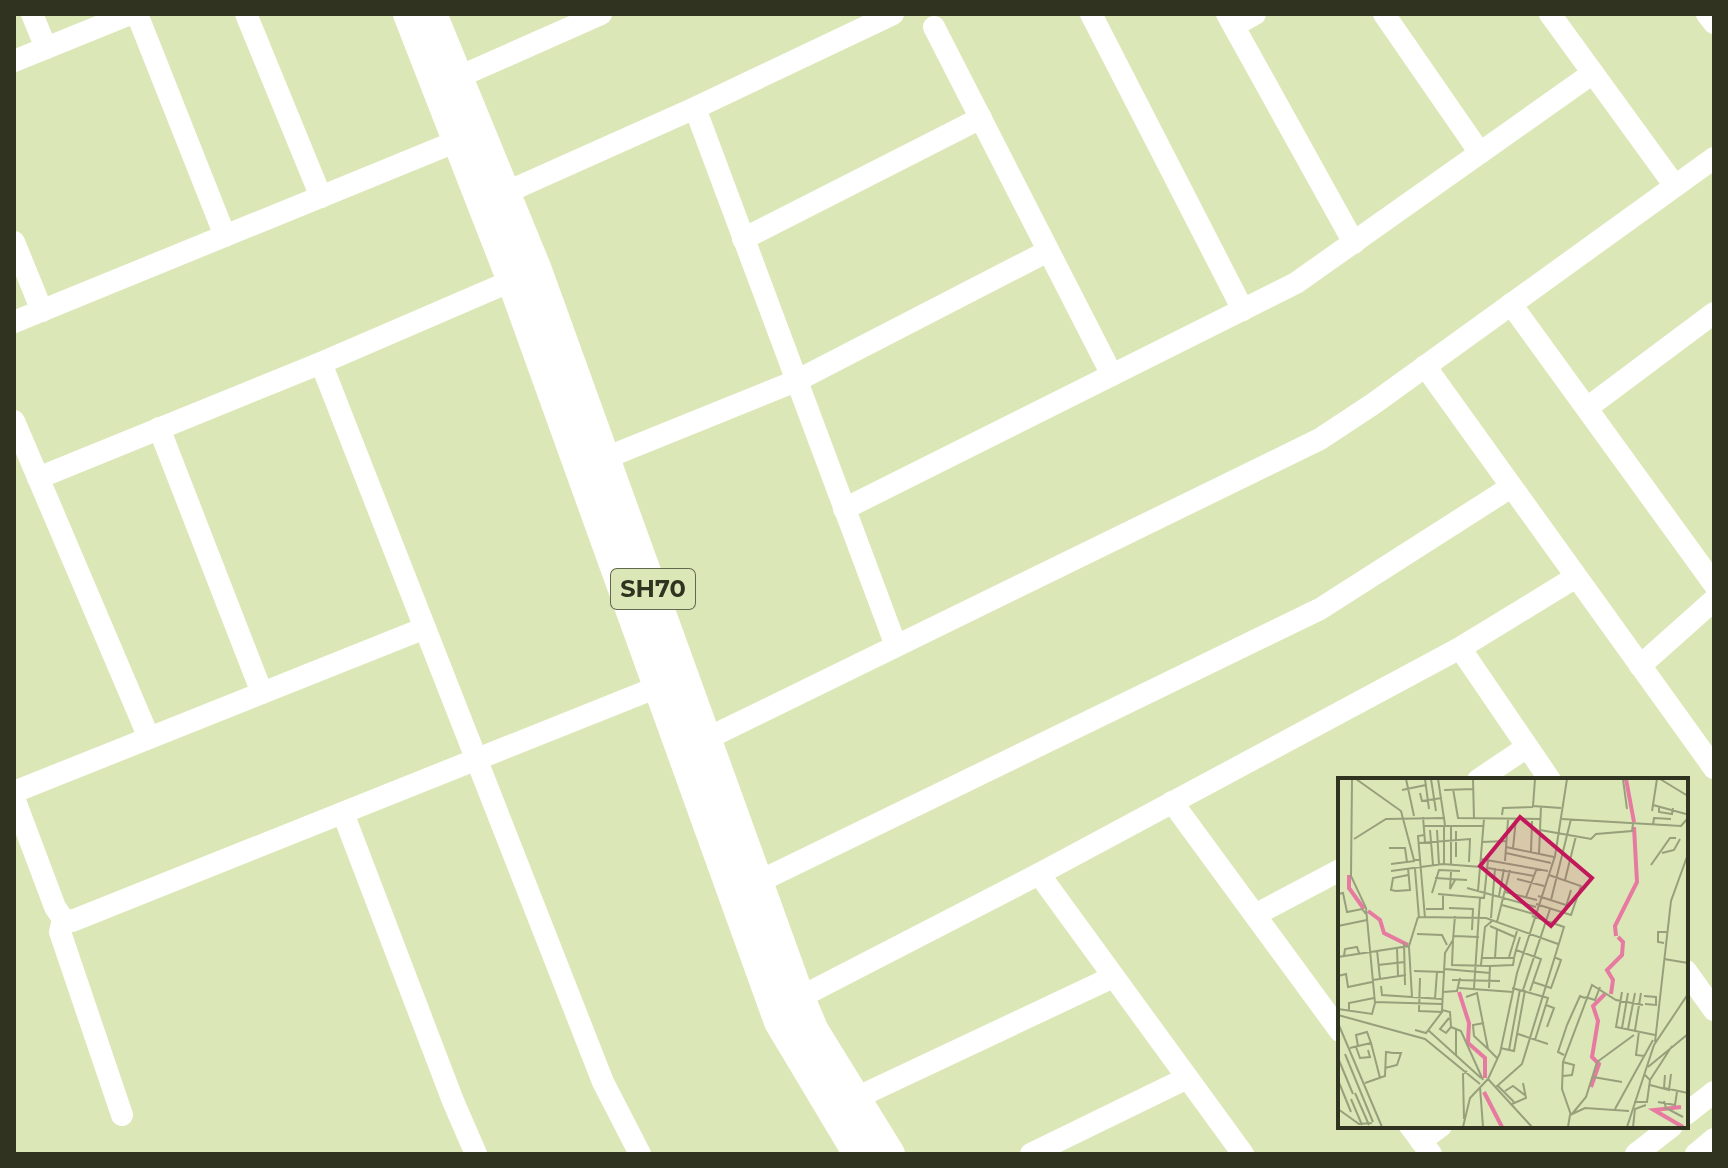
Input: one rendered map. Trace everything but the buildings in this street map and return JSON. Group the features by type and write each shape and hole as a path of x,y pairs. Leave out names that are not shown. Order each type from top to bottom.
{"main road":[{"name":"SH70","path":"408,14 447,82 525,275 787,1003 814,1031 890,1154"},
{"name":"SH70","path":"432,14 447,82"},
{"name":"SH70","path":"470,136 505,193 525,275"},
{"name":"SH70","path":"670,682 706,739 758,882 787,1003 793,1046 858,1154"}],"street":[{"path":"32,14 46,48"},
{"path":"14,61 130,14"},
{"path":"137,14 225,236"},
{"path":"246,14 321,197"},
{"path":"447,82 601,14"},
{"path":"505,193 695,108 893,14"},
{"path":"1091,14 1243,310"},
{"path":"1255,14 1231,20 1354,243"},
{"path":"1384,14 1480,153"},
{"path":"1550,14 1675,186"},
{"path":"1707,14 1714,23"},
{"path":"934,27 1112,375"},
{"path":"844,509 1296,283 1593,73"},
{"path":"695,108 896,646"},
{"path":"743,239 981,118"},
{"path":"14,322 470,136"},
{"path":"706,739 1320,439 1714,158"},
{"path":"14,242 42,311"},
{"path":"592,464 796,381 1048,251"},
{"path":"38,478 321,363 525,275"},
{"path":"1511,304 1714,584"},
{"path":"1587,408 1714,313"},
{"path":"321,363 603,1082 640,1154"},
{"path":"1425,366 1714,768"},
{"path":"14,421 149,738"},
{"path":"159,428 262,693"},
{"path":"758,882 1320,609 1511,487"},
{"path":"787,1003 1039,874 1460,648 1576,577"},
{"path":"1640,666 1714,600"},
{"path":"14,792 425,628"},
{"path":"1460,648 1549,778"},
{"path":"14,798 55,907 63,919 72,921 670,682"},
{"path":"1481,778 1527,747"},
{"path":"1172,802 1338,1028"},
{"path":"343,813 476,1154"},
{"path":"1255,915 1338,871"},
{"path":"1039,874 1243,1154"},
{"path":"63,919 60,932 122,1115"},
{"path":"1688,974 1714,1010"},
{"path":"856,1098 1113,977"},
{"path":"1031,1154 1187,1078"},
{"path":"1688,1112 1714,1092"},
{"path":"1421,1140 1438,1128"},
{"path":"1636,1154 1669,1128"},
{"path":"1696,1154 1714,1139"}]}
